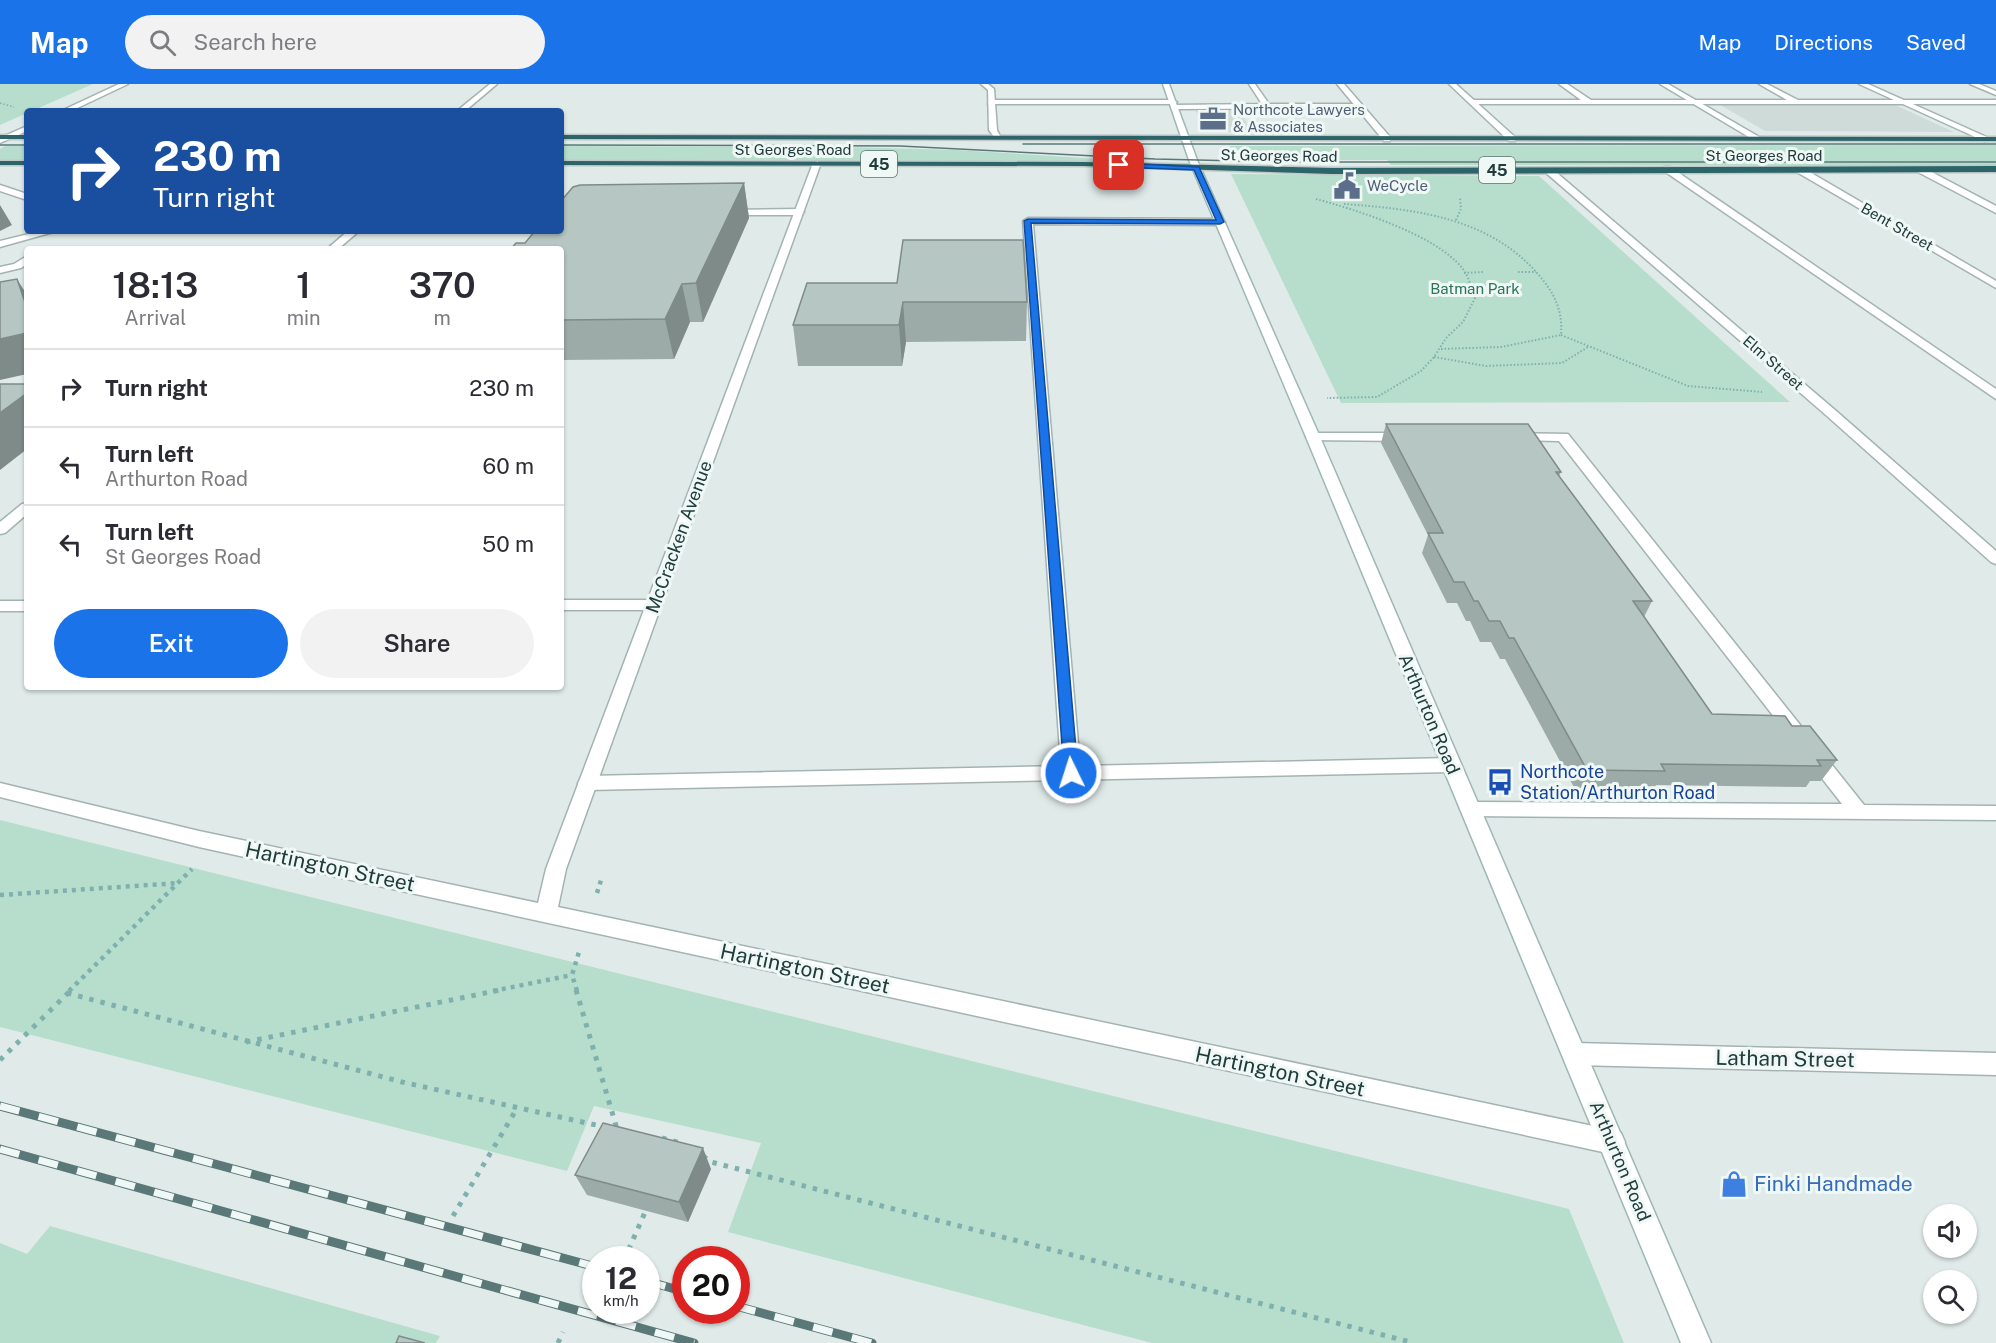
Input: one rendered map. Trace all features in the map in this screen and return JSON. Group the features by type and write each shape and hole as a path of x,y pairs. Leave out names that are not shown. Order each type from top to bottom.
{"highway":[{"path":"3,138 24,137"},
{"name":"St Georges Road","path":"564,137 1991,139"},
{"path":"0,163 24,163"},
{"name":"St Georges Road","path":"564,163 1071,164 1322,171 1996,169"}],"street":[{"path":"72,108 125,84"},
{"path":"465,108 494,84"},
{"path":"984,84 991,90 993,130 998,136"},
{"name":"Arthurton Road","path":"1166,84 1197,168 1696,1343"},
{"path":"1252,84 1267,106"},
{"path":"1340,84 1387,139"},
{"path":"1452,84 1512,139"},
{"path":"1562,84 1589,102"},
{"path":"1663,84 1757,138"},
{"path":"1762,84 1799,102"},
{"path":"1862,84 1991,139"},
{"path":"1973,84 1996,93"},
{"path":"991,102 1359,106"},
{"path":"1473,102 1996,102"},
{"path":"3,138 24,129"},
{"name":"McCracken Avenue","path":"546,913 556,869 818,163"},
{"path":"1667,169 1996,395"},
{"name":"Bent Street","path":"1798,169 1996,285"},
{"path":"1919,169 1996,210"},
{"name":"Elm Street","path":"1548,170 1810,395 1996,559"},
{"path":"0,188 24,195"},
{"path":"716,213 799,212"},
{"path":"1071,773 1028,221 1220,222"},
{"path":"0,244 42,234"},
{"path":"48,245 51,234"},
{"path":"336,246 350,234"},
{"path":"0,270 16,266 24,261"},
{"path":"1313,437 1424,437"},
{"path":"1505,437 1563,437 1859,812"},
{"path":"0,530 24,510"},
{"path":"564,605 654,605"},
{"path":"0,606 24,606"},
{"path":"588,783 1451,765"},
{"name":"Hartington Street","path":"0,790 218,843 1612,1142"},
{"path":"1470,809 1996,813"},
{"name":"Latham Street","path":"1574,1054 1996,1064"}],"path":[{"path":"1316,199 1338,204 1395,207 1450,218 1489,235 1522,257 1537,272 1559,303 1563,319 1561,336"},
{"path":"1324,398 1377,397 1421,371 1434,357 1446,338 1464,322 1475,298 1464,273 1443,252 1412,235 1338,204"},
{"path":"1464,273 1483,272"},
{"path":"1518,272 1537,272"},
{"path":"1440,349 1471,350 1512,346 1561,336 1688,386 1810,395"},
{"path":"1434,357 1486,366 1562,363 1589,346"},
{"path":"0,1060 218,843"},
{"path":"0,895 51,894 179,883"},
{"path":"245,1042 572,975 618,1130"},
{"path":"67,993 245,1042 516,1110 628,1132"},
{"path":"453,1216 516,1110"},
{"path":"658,1137 678,1141 687,1146"},
{"path":"674,1149 678,1141"},
{"path":"695,1151 711,1161 1414,1343"},
{"path":"630,1246 646,1210"},
{"path":"558,1343 563,1332"}],"shaded area":[{"path":"1717,103 1893,104 1954,132 1765,131"},
{"path":"1194,107 1237,107 1252,132 1215,132 1205,129"}],"green space":[{"path":"0,84 93,84 39,108 24,108 24,114 0,125"},
{"path":"1996,145 1996,165 1391,165 1387,160 1236,160 1230,146"},
{"path":"5,146 24,146 24,161 0,161 0,149"},
{"path":"564,146 843,147 957,150 1132,161 564,161"},
{"name":"Batman Park","path":"1231,174 1539,176 1790,402 1341,403"},
{"path":"0,820 1569,1209 1624,1343 1152,1343 728,1232 761,1143 594,1106 567,1171 0,1027"},
{"path":"50,1226 440,1336 436,1343 0,1343 0,1243 27,1254"}],"building":[{"path":"744,183 696,283 682,284 665,319 564,320 564,246 514,246 516,243 525,243 532,234 564,234 564,198 573,187 580,185"},
{"path":"903,240 1023,240 1027,302 903,302 899,325 793,325 807,283 897,283"},
{"path":"17,279 24,299 24,334 0,339 0,282"},
{"path":"0,384 24,384 24,395 0,413"},
{"path":"1386,424 1528,424 1561,472 1556,472 1652,601 1633,601 1712,714 1785,716 1792,726 1810,726 1837,760 1817,760 1821,766 1661,764 1665,771 1587,770 1514,638 1509,638 1500,621 1489,621 1478,601 1474,601 1464,582 1454,582 1428,533 1443,533"},
{"path":"603,1123 703,1148 679,1202 575,1175"},
{"path":"399,1336 425,1343 396,1343"}],"tram line":[{"path":"1023,144 1996,144"},
{"path":"0,145 24,145"},
{"path":"564,145 900,146 1155,159 1278,162 1996,162"}],"railway":[{"path":"0,1106 582,1263"},
{"path":"0,1149 694,1343"},
{"path":"660,1285 672,1288"},
{"path":"750,1310 872,1343"}],"place":[{"name":"Northcote Lawyers & Associates","path":"1213,119"},
{"name":"WeCycle","path":"1347,186"},
{"name":"Northcote Station/Arthurton Road","path":"1500,782"},
{"name":"Finki Handmade","path":"1734,1184"}],"route":[{"path":"1071,773 1028,221 1220,222 1197,168 1119,165"}]}
